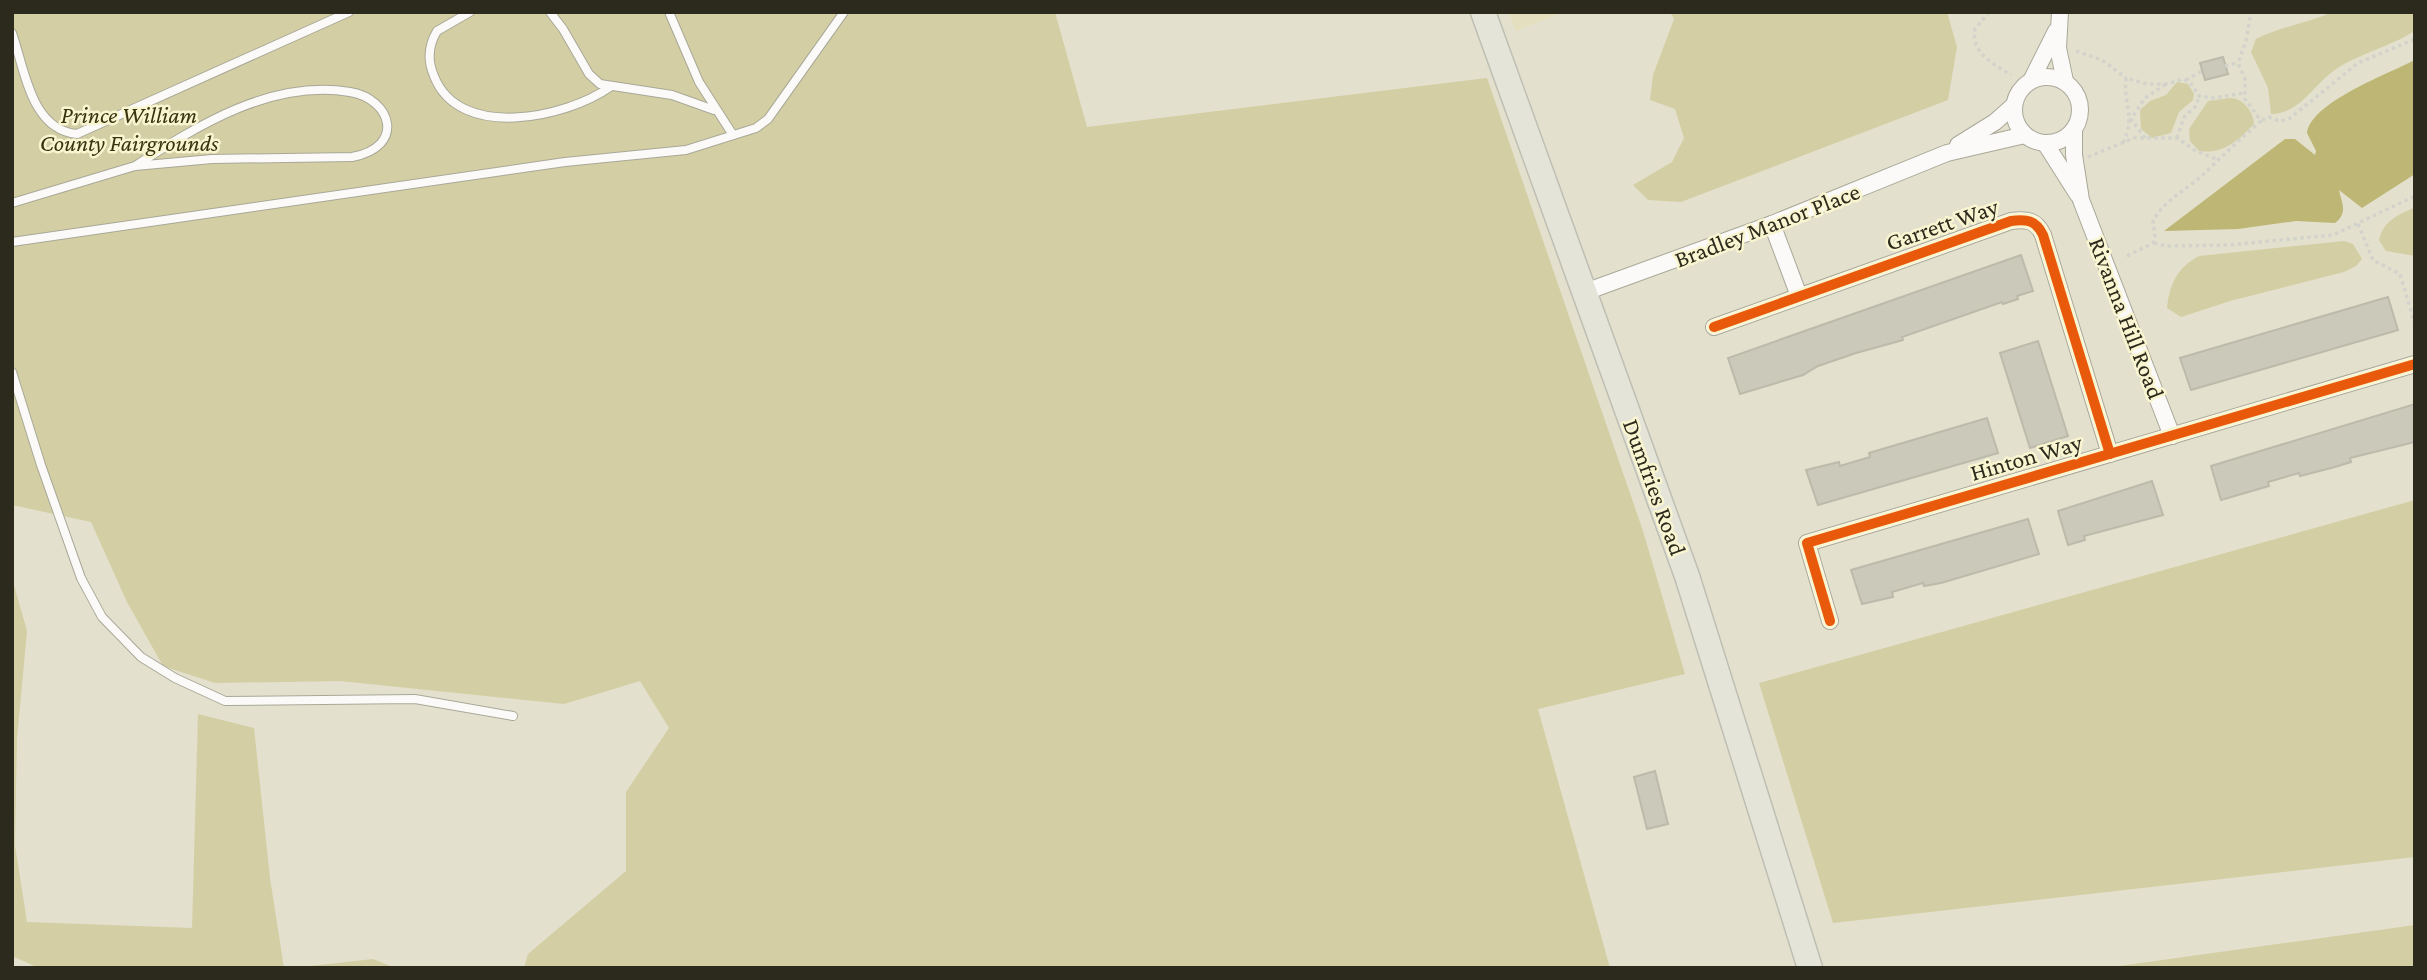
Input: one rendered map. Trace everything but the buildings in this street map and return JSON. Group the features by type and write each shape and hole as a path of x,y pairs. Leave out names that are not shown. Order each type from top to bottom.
{"main road":[{"name":"Dumfries Road","path":"1483,12 1687,576 1810,968"}],"street":[{"path":"2057,29 2032,79 2023,86 2013,106 2014,117 2025,135 2045,143 2056,142 2074,130 2081,109 2078,98 2064,81 2058,56 2057,29 2060,12"},
{"path":"2032,79 2049,76 2064,81"},
{"name":"Bradley Manor Place","path":"1947,153 1995,122 2013,106"},
{"name":"Rivanna Hill Road","path":"2074,130 2074,155 2081,200"},
{"name":"Bradley Manor Place","path":"1585,292 1772,223 1947,153 2025,135"},
{"name":"Rivanna Hill Road","path":"2045,143 2081,200 2172,436"},
{"name":"Garrett Way","path":"1714,327 2011,221 2030,220 2039,226 2043,235 2110,454"},
{"path":"1772,223 1799,296"},
{"name":"Hinton Way","path":"1830,621 1807,543 2415,364"}],"lane":[{"path":"12,33 44,119 65,133 78,134 349,12"},
{"path":"470,12 437,30 429,53 437,85 461,109 478,116 503,118 527,115 579,105 610,88"},
{"path":"550,12 589,74 610,88 672,94 714,110"},
{"path":"669,12 714,110 733,135"},
{"path":"12,242 514,168 686,150 756,128 768,119 844,12"},
{"path":"12,203 135,166 212,159 352,157 381,148 387,136 387,123 374,103 350,92 290,95 244,106 213,118 135,166"},
{"path":"12,372 81,578 102,617 141,657 176,678 225,701 403,698 513,716"}],"path":[{"path":"1989,12 1975,29 1976,48 1983,57 2011,75"},
{"path":"2251,12 2246,41 2238,63 2245,79 2244,92 2248,105 2261,121"},
{"path":"2153,243 2155,217 2216,159 2245,139 2261,121 2269,117 2279,121 2289,119 2358,63 2415,39"},
{"path":"2077,51 2102,60 2126,78 2147,84 2166,84"},
{"path":"2225,66 2238,63"},
{"path":"2123,143 2131,118 2145,97 2166,84 2179,79 2186,80 2203,71"},
{"path":"2126,78 2126,103 2131,118 2145,138"},
{"path":"2186,80 2199,96 2214,98 2244,92"},
{"path":"2177,138 2184,117 2196,106 2199,96"},
{"path":"2088,157 2123,143 2145,138 2177,138 2196,151 2216,159"},
{"path":"2127,256 2153,243 2166,246 2199,246 2333,235 2415,196"},
{"path":"2358,224 2373,260 2400,274 2415,325"}],"shaded area":[{"path":"1509,12 1563,12 1516,31"},
{"path":"2415,60 2415,174 2362,208 2339,190 2343,211 2335,223 2296,221 2238,229 2164,231 2285,139 2295,139 2315,155 2316,151 2307,133 2312,121 2322,110 2353,90"}],"green space":[{"name":"Prince William County Fairgrounds","path":"12,12 1055,12 1087,127 1487,78 1643,531 1685,674 1538,709 1610,968 524,968 528,954 626,871 626,792 669,728 640,681 564,704 340,681 215,683 163,666 127,602 91,522 12,505"},
{"path":"1670,12 1947,12 1957,47 1948,100 1681,202 1648,200 1633,185 1672,162 1684,138 1675,109 1650,100 1653,75 1674,19"},
{"path":"2333,12 2415,12 2415,30 2336,69 2299,104 2281,113 2271,114 2268,88 2251,52 2256,39"},
{"path":"2177,82 2188,84 2194,94 2193,100 2179,112 2171,133 2152,138 2141,129 2140,110 2150,101 2166,95"},
{"path":"2230,98 2239,100 2246,106 2252,114 2254,124 2237,140 2223,148 2208,152 2199,151 2190,141 2189,129 2208,101"},
{"path":"2415,207 2415,256 2386,251 2379,240 2384,228 2392,219"},
{"path":"2344,241 2353,244 2362,259 2356,266 2344,272 2230,301 2181,317 2167,308 2176,277 2199,256"},
{"path":"2415,500 2415,857 1833,923 1759,683"},
{"path":"12,578 27,631 17,738 15,845 27,922 192,928 198,714 254,728 270,878 284,968 39,968 12,956"},
{"path":"2415,925 2415,968 2105,968"},
{"path":"373,959 395,968 292,968"}],"cycle path":[{"path":"1714,327 2011,221 2030,222 2037,226 2043,235 2110,454"},
{"path":"1830,621 1807,543 2415,364"}]}
